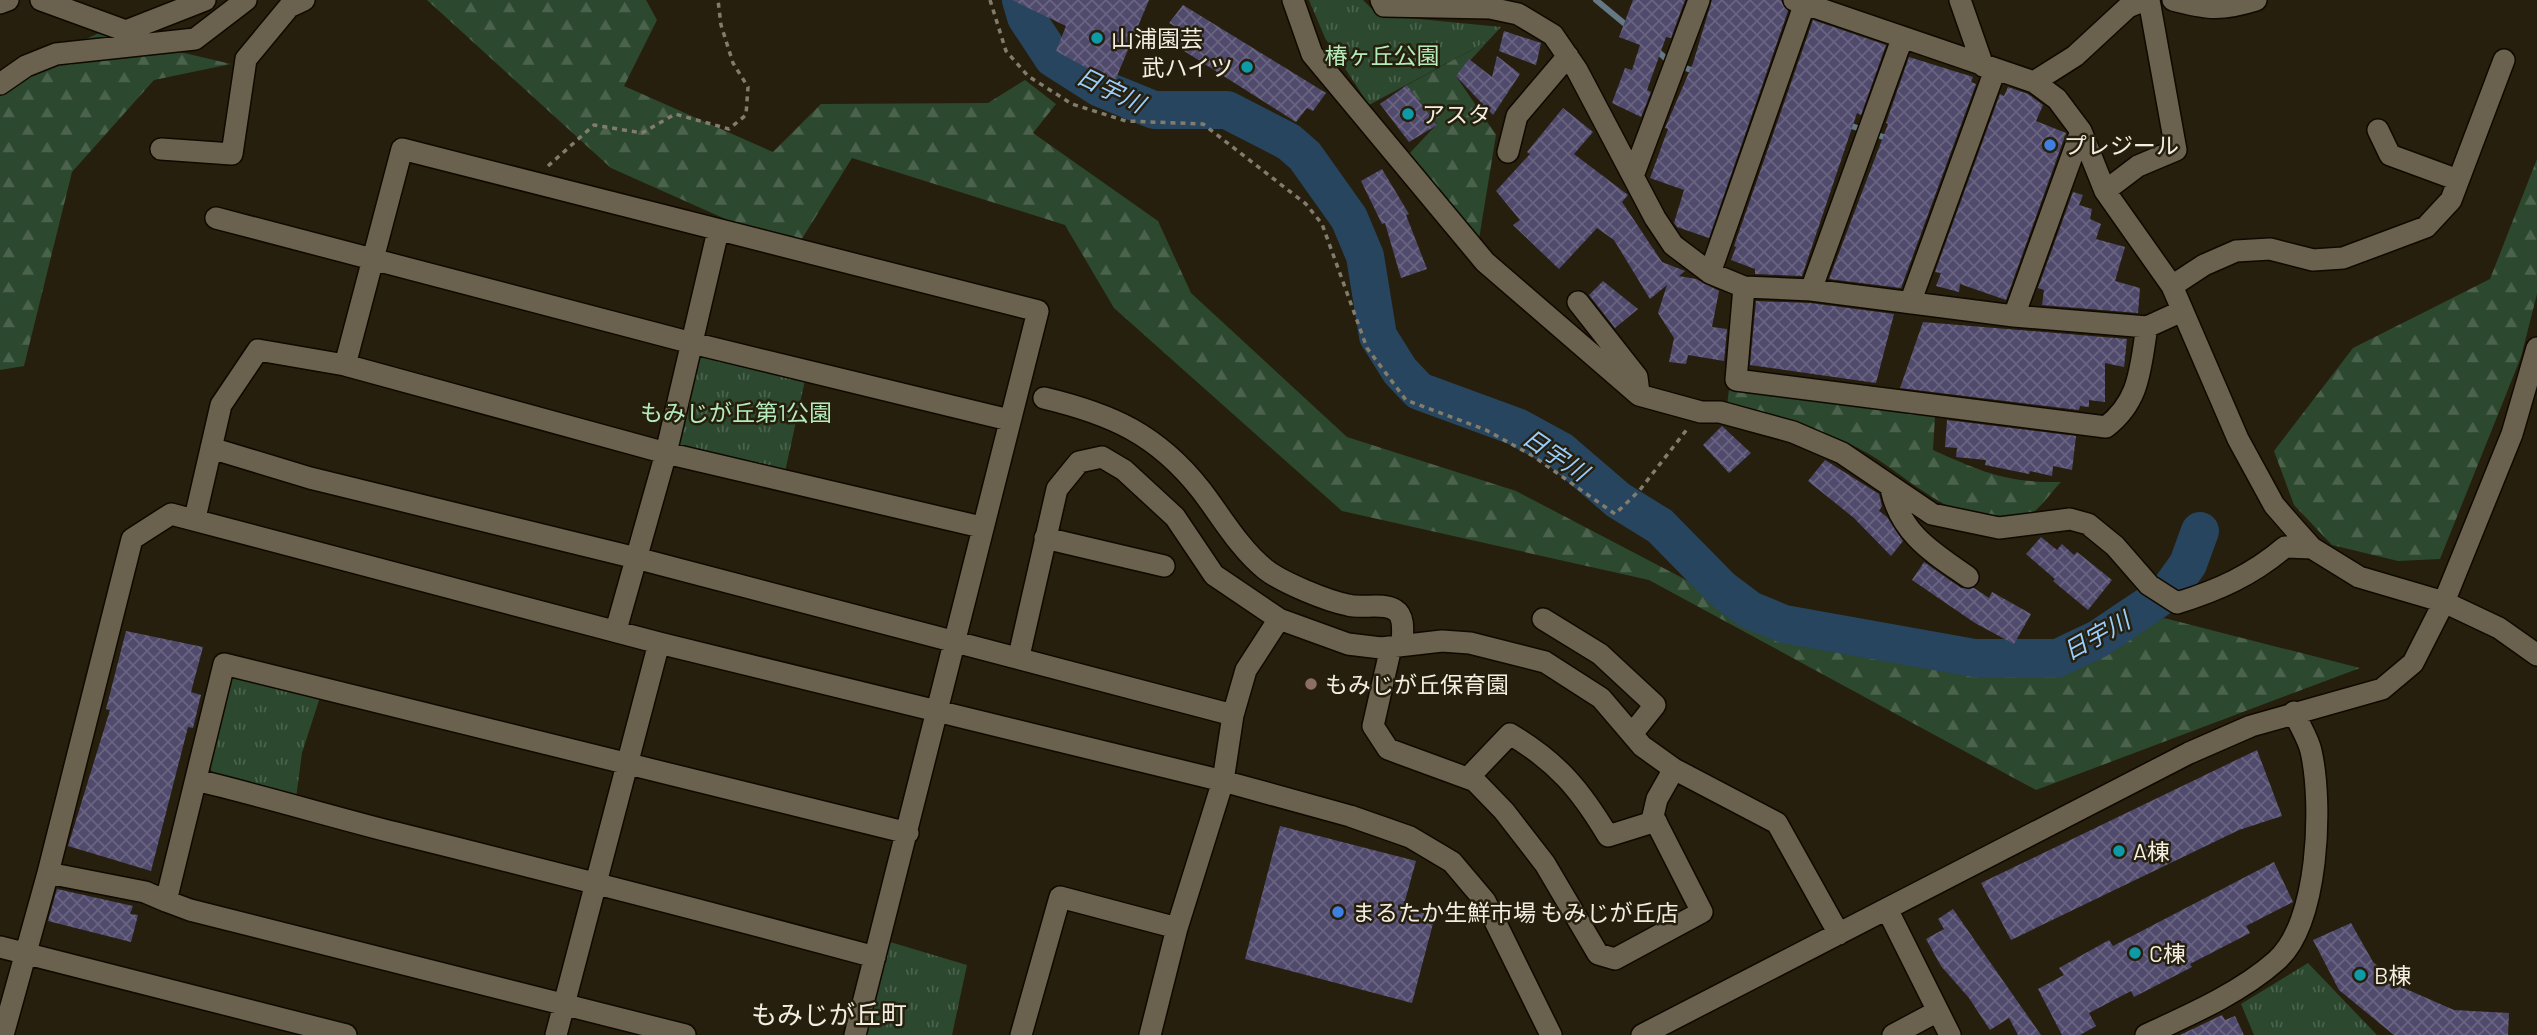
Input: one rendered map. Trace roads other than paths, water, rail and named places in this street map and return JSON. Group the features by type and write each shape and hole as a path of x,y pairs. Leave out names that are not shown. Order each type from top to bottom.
{"street":[{"path":"0,3 8,0"},
{"path":"41,0 126,31 205,0"},
{"path":"0,84 26,66 56,54 195,39 246,0"},
{"path":"161,149 232,154 246,59 289,8 304,0"},
{"path":"1293,0 1312,54 1485,262 1639,395 1701,412 1720,412 1793,432 1842,453 1891,489 1932,514 1999,528 2070,519 2088,524 2115,546 2150,584 2178,603 2221,589 2261,568 2286,547 2312,548"},
{"path":"1381,0 1384,6 1490,8 1518,14 1553,35 1568,56 1655,218 1673,245 1710,273 1744,287 1811,290 2014,316 2147,327 2182,311"},
{"path":"1633,176 1699,0"},
{"path":"1910,303 1962,163 1989,68 1960,0"},
{"path":"2034,82 2075,56 2128,7 2147,0 2176,150 2138,166 2105,191"},
{"path":"2173,0 2208,9 2228,9 2256,0"},
{"path":"1710,273 1771,98 1801,1 1902,39 2034,82 2057,99 2081,131 2105,191 2172,286 2238,439 2274,505 2312,548 2360,577 2444,601 2499,628 2537,655"},
{"path":"1811,290 1902,39"},
{"path":"1508,152 1517,116 1568,56"},
{"path":"2172,286 2204,265 2236,251 2270,249 2313,260 2343,258 2426,227 2451,200 2493,67"},
{"path":"2378,130 2390,155 2458,180"},
{"path":"2014,316 2081,131"},
{"path":"345,365 402,149 1038,311 981,527 908,833 855,1035"},
{"path":"216,218 692,343 1009,420"},
{"path":"616,630 666,453 718,231"},
{"path":"1744,287 1736,380 2106,427 2118,418 2135,396 2147,327"},
{"path":"1578,302 1637,377 1639,395"},
{"path":"1642,1035 2189,753 2251,726 2382,689 2413,663 2444,601 2512,435 2537,348"},
{"path":"195,518 221,405 258,350 345,365 666,453 981,527"},
{"path":"1044,398 1096,410 1170,455 1266,570 1349,606 1385,607 1397,611 1402,618 1397,646 1373,726 1388,750 1475,781 1504,811 1545,864 1598,954 1615,959 1702,912 1653,816 1657,799 1674,769"},
{"path":"1102,457 1118,422"},
{"path":"211,448 310,478 1019,656 1233,715"},
{"path":"1019,656 1057,489 1079,462 1102,457 1124,470 1175,517 1191,544 1223,581 1279,619 1348,645 1397,646 1443,640 1471,643 1545,662 1601,698 1642,746 1674,769 1777,823 1839,934"},
{"path":"1891,489 1896,514 1925,548 1968,577"},
{"path":"3,1035 48,873 132,539 171,514 195,518 659,643 1223,781 1350,816 1410,837 1452,862 1485,901 1551,1035"},
{"path":"1045,538 1164,566"},
{"path":"1223,581 1251,555"},
{"path":"1150,1035 1177,928 1223,781 1233,715 1247,670 1279,619"},
{"path":"1543,619 1600,654 1656,705 1632,734"},
{"path":"556,1035 659,643"},
{"path":"166,901 224,664 908,833"},
{"path":"2146,1035 2209,1003 2277,960 2305,915 2316,859 2315,801 2311,751 2294,712"},
{"path":"1468,778 1510,734 1545,755 1568,778 1587,800 1608,836 1656,821"},
{"path":"196,780 875,957"},
{"path":"48,873 145,892 190,911 685,1035"},
{"path":"1021,1035 1060,897 1177,928"},
{"path":"1887,909 1950,1035"},
{"path":"0,947 346,1035"},
{"path":"1893,1035 1938,1011"}],"waterway":[{"name":"日宇川","path":"1021,0 1026,17 1053,58 1100,88 1154,110 1227,110 1289,142 1305,156 1349,218 1365,256 1378,336 1400,371 1419,391 1517,427 1561,451 1618,500 1660,526 1722,589 1750,610 1784,624 1974,658 2058,658 2098,639 2168,592 2188,564 2200,531"},
{"path":"1596,0 1631,29"},
{"path":"1655,49 1671,63 1697,72"},
{"path":"1846,124 1889,139"}],"place":[{"name":"山浦園芸","path":"1097,38"},
{"name":"武ハイツ","path":"1247,67"},
{"name":"アスタ","path":"1408,114"},
{"name":"プレジール","path":"2050,145"},
{"name":"もみじが丘保育園","path":"1311,684"},
{"name":"A棟","path":"2119,851"},
{"name":"まるたか生鮮市場 もみじが丘店","path":"1338,912"},
{"name":"C棟","path":"2135,953"},
{"name":"B棟","path":"2360,975"}],"district":[{"name":"もみじが丘町","path":"829,1013"}],"park label":[{"name":"椿ヶ丘公園","path":"1382,55"},
{"name":"もみじが丘第1公園","path":"736,412"}]}
